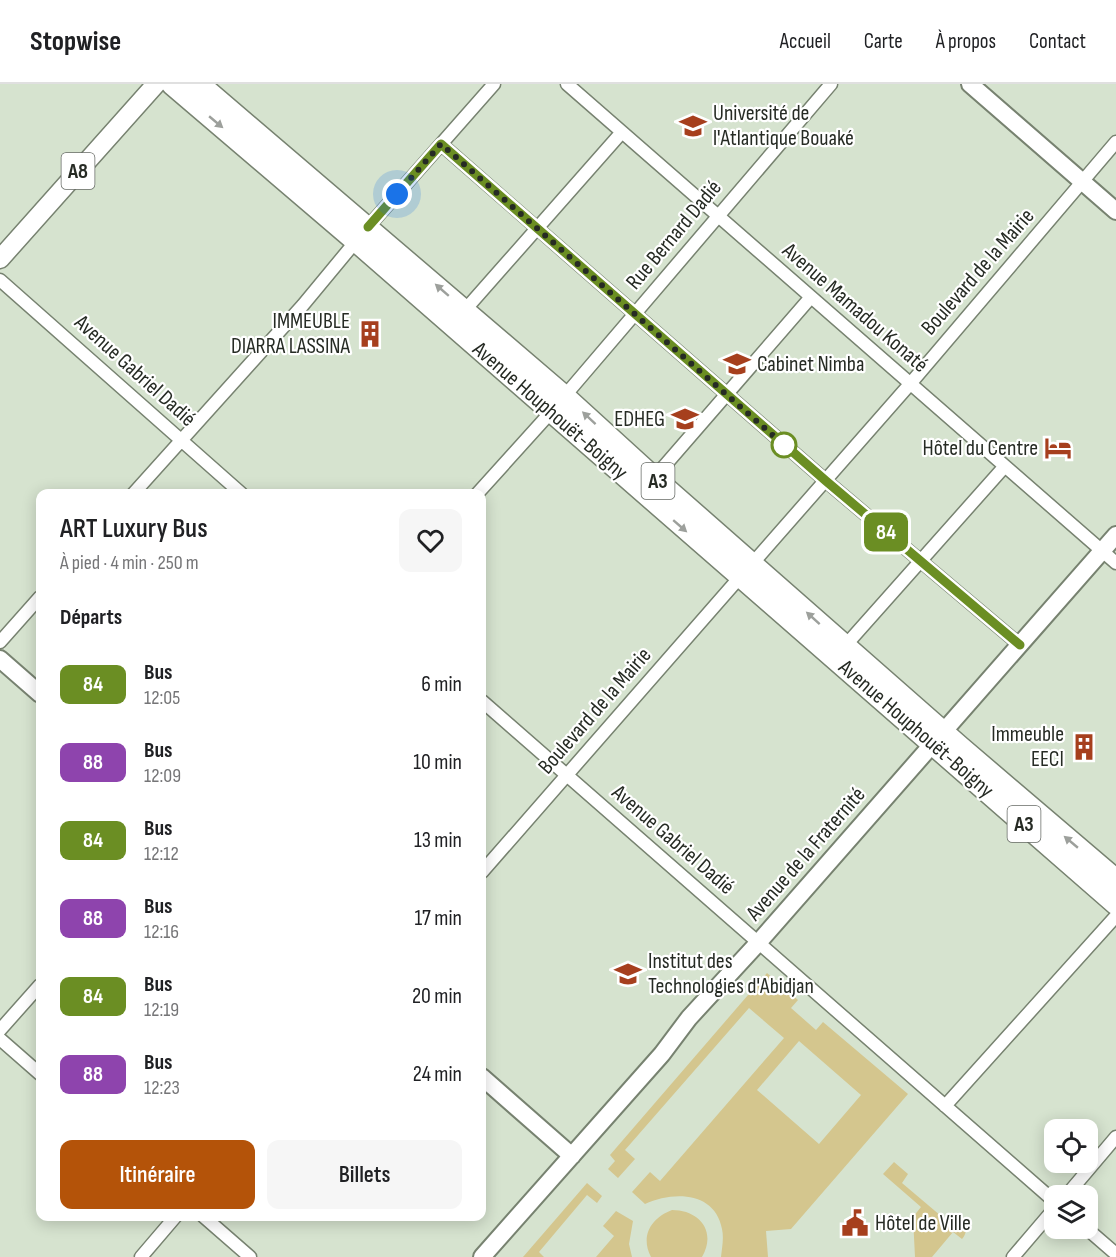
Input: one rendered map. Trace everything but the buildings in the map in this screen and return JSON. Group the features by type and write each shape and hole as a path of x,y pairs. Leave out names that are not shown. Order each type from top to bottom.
{"highway":[{"name":"Avenue Houphouët-Boigny","path":"172,84 362,234 465,310 654,478 746,570 938,737 1116,880"},
{"name":"Avenue Houphouët-Boigny","path":"199,84 551,412 746,570 845,646 1116,904"}],"main road":[{"name":"A8","path":"0,259 156,84"}],"street":[{"path":"137,489 303,305 494,84"},
{"name":"Avenue Mamadou Konaté","path":"567,84 1116,563"},
{"name":"Rue Bernard Dadié","path":"482,489 551,412 831,84"},
{"path":"970,84 1116,211"},
{"path":"465,310 622,132"},
{"name":"Boulevard de la Mairie","path":"486,867 826,481 1116,142"},
{"path":"441,144 726,395 1020,645"},
{"name":"Avenue Gabriel Dadié","path":"0,280 236,489"},
{"path":"654,478 811,297"},
{"path":"845,646 1005,466"},
{"name":"Avenue de la Fraternité","path":"482,1257 662,1054 689,1018 758,943 1116,535"},
{"path":"0,642 36,602"},
{"path":"0,659 36,690"},
{"name":"Avenue Gabriel Dadié","path":"486,704 1044,1192"},
{"path":"945,1106 1116,916"},
{"path":"0,1030 36,990"},
{"path":"0,1039 36,1070"},
{"path":"486,1081 572,1156"},
{"path":"1075,1185 1116,1137"},
{"path":"1012,1257 1044,1220"},
{"path":"141,1257 172,1221"},
{"path":"209,1221 250,1257"},
{"path":"1098,1238 1116,1254"}],"shaded area":[{"path":"767,973 798,1000 791,1008 816,1030 823,1022 908,1094 791,1229 766,1231 768,1257 721,1257 723,1232 718,1216 702,1201 680,1196 645,1204 632,1192 650,1172 660,1181 784,1038 749,1008 625,1150 635,1159 618,1178 608,1169 615,1161 610,1155","holes":["799,1041 861,1095 819,1144 757,1090"]},
{"path":"894,1162 908,1174 902,1183 954,1227 960,1220 966,1230 962,1239 953,1232 932,1257 915,1257 913,1217 921,1207 883,1174"},
{"path":"587,1183 602,1196 597,1203 587,1195 539,1252 544,1257 523,1257"},
{"path":"672,1210 690,1214 703,1224 707,1239 702,1257 651,1257 647,1235 658,1218"},
{"path":"616,1211 633,1221 629,1244 632,1257 596,1257 614,1236 603,1226"}],"bus line":[{"name":"84","path":"368,227 441,144 826,481 1020,645"}],"place":[{"name":"Université de l'Atlantique Bouaké","path":"693,126"},
{"name":"IMMEUBLE DIARRA LASSINA","path":"370,334"},
{"name":"Cabinet Nimba","path":"737,364"},
{"name":"EDHEG","path":"685,419"},
{"name":"Hôtel du Centre","path":"1058,448"},
{"name":"Immeuble EECI","path":"1084,747"},
{"name":"Institut des Technologies d'Abidjan","path":"628,974"},
{"name":"Hôtel de Ville","path":"855,1223"}],"route":[{"path":"397,194 441,144 784,445"}]}
